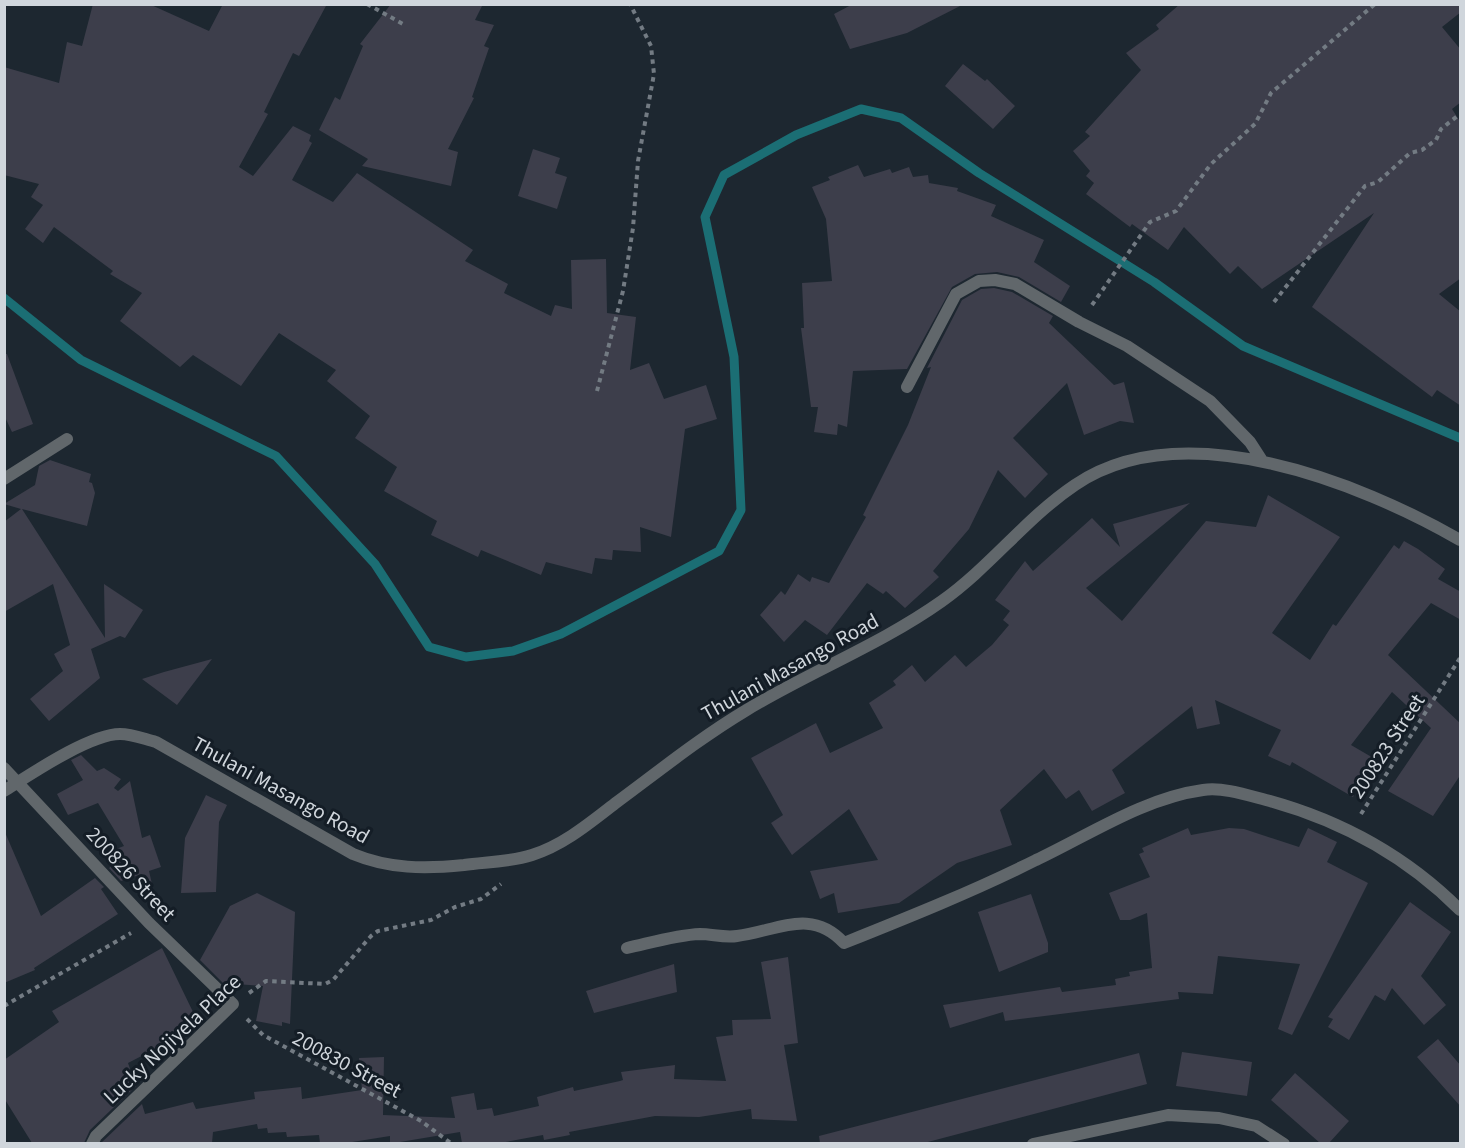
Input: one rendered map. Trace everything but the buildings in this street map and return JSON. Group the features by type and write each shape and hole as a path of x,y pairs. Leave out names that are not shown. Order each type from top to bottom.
{"street":[{"path":"907,387 956,294 979,281 1015,284 1079,322 1127,346 1210,401 1250,442 1261,459"},
{"path":"4,479 68,439"},
{"name":"Thulani Masango Road","path":"4,791 90,741 105,735 121,734 156,742 353,854 372,862 405,868 443,867 530,856 566,839 736,716 889,635 945,599 1052,502 1093,474 1116,464 1148,457 1184,455 1261,459 1333,480 1433,524 1461,540"},
{"name":"200826 Street","path":"4,768 149,923 233,1004"},
{"path":"627,948 687,936 735,937 786,924 805,923 827,929 844,943 983,886 1159,801 1206,789 1242,793 1291,807 1351,830 1435,884 1461,910"},
{"name":"Lucky Nojiyela Place","path":"92,1143 96,1136 233,1004"},
{"path":"1033,1143 1168,1114 1219,1118 1256,1126 1284,1143"}],"path":[{"path":"597,391 624,291 633,228 638,161 654,74 651,46 630,4"},
{"path":"1108,283 1150,222 1176,211 1210,164 1255,124 1271,93 1375,4"},
{"path":"369,5 403,24"},
{"path":"1274,302 1365,186 1378,182 1410,153 1422,150 1436,140 1441,129 1461,114"},
{"name":"200823 Street","path":"1351,830 1461,658"},
{"name":"Lucky Nojiyela Place","path":"233,1004 266,981 325,984 333,980 378,931 431,920 455,907 482,899 516,872 530,856"},
{"path":"4,1006 149,923"},
{"name":"200830 Street","path":"233,1004 263,1035 421,1121 452,1143"}],"waterway":[{"path":"4,298 81,360 276,456 375,564 429,647 466,657 513,651 561,634 719,551 741,510 734,357 705,217 724,175 796,135 861,109 901,118 979,173 1154,282 1243,346 1460,438"}]}
